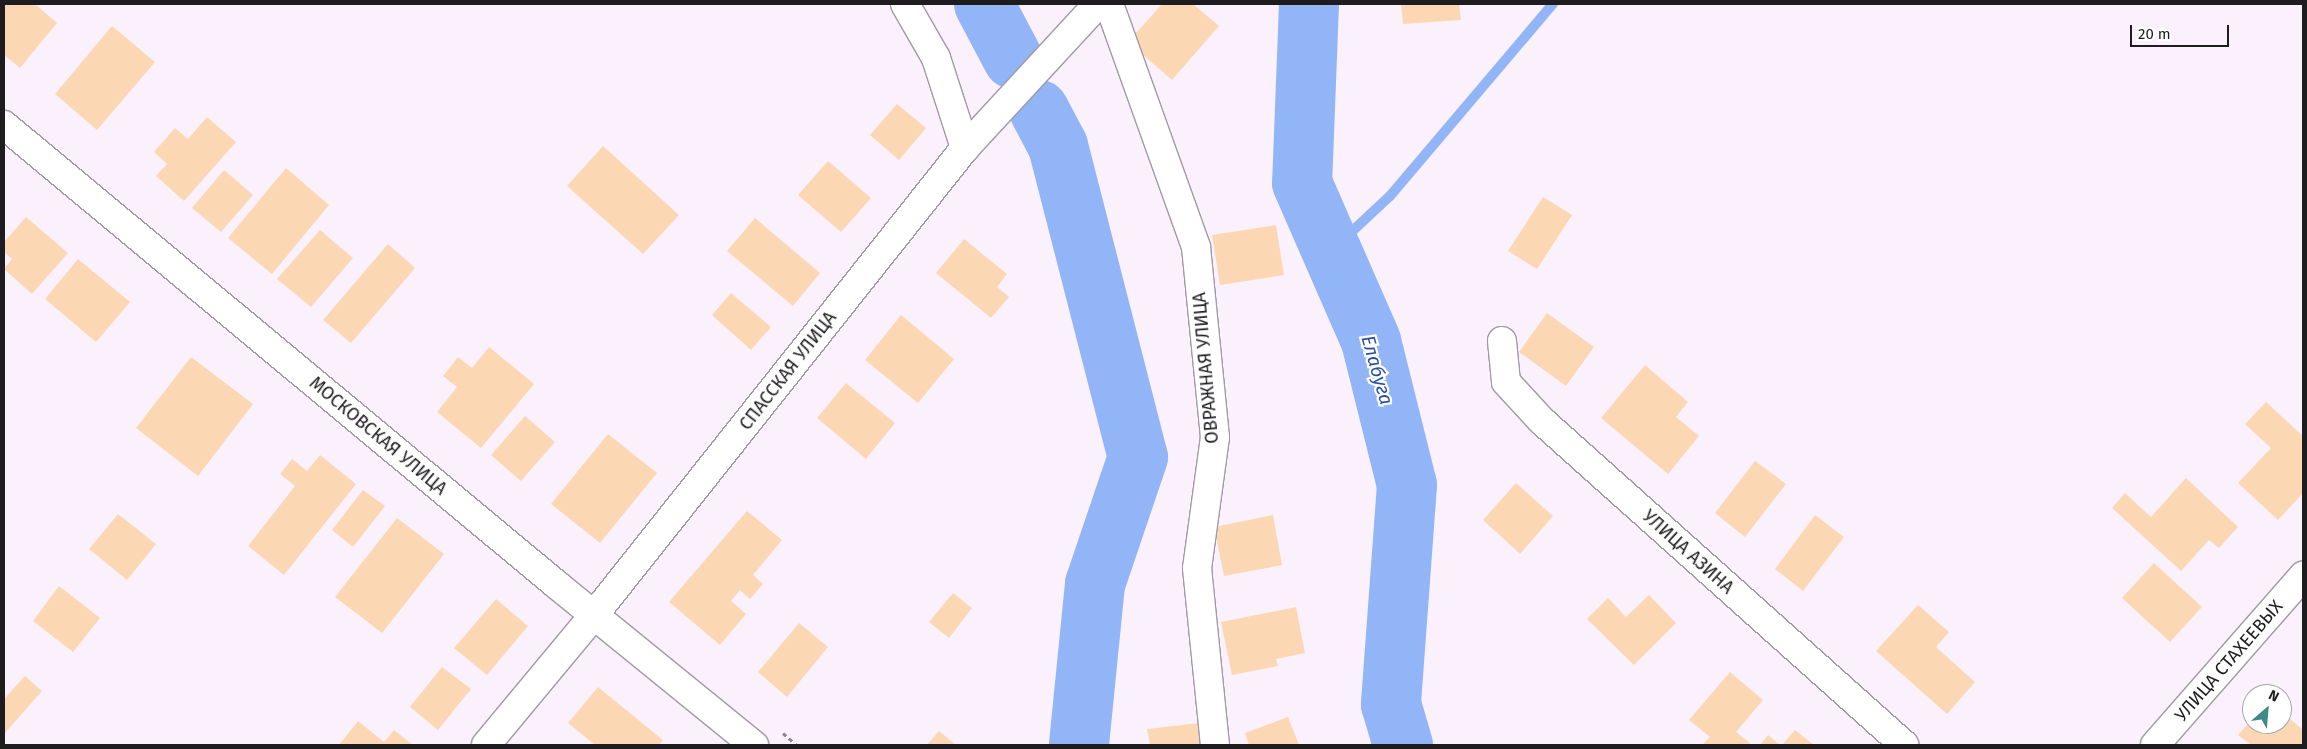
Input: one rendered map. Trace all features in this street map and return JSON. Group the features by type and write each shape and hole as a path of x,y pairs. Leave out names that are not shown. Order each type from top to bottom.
{"street":[{"path":"905,4 936,58 965,148"},
{"name":"СПАССКАЯ УЛИЦА","path":"486,745 594,615 965,148 1098,4"},
{"name":"ОВРАЖНАЯ УЛИЦА","path":"1109,4 1196,247 1215,436 1197,568 1215,745"},
{"name":"МОСКОВСКАЯ УЛИЦА","path":"4,125 594,615 754,745"},
{"name":"УЛИЦА АЗИНА","path":"1502,341 1506,382 1542,421 1904,745"},
{"name":"УЛИЦА СТАХЕЕВЫХ","path":"2155,745 2303,576"}],"building":[{"path":"4,4 35,4 57,23 20,68 4,55"},
{"path":"1162,4 1193,4 1219,26 1172,80 1128,42"},
{"path":"1401,4 1459,4 1461,20 1403,24"},
{"path":"112,26 155,62 97,130 55,94"},
{"path":"897,104 926,128 899,160 870,135"},
{"path":"207,117 236,142 184,201 156,176 167,164 154,152 175,128 188,139"},
{"path":"603,146 679,215 643,254 567,186"},
{"path":"828,161 871,198 841,232 798,195"},
{"path":"286,168 329,205 272,274 228,238"},
{"path":"224,170 253,195 221,232 192,208"},
{"path":"1543,197 1572,215 1537,269 1508,251"},
{"path":"26,217 68,253 32,294 4,269 12,259 4,252 4,242"},
{"path":"755,218 820,273 793,306 727,251"},
{"path":"1276,225 1284,275 1220,285 1212,235"},
{"path":"320,230 353,258 311,307 277,279"},
{"path":"964,239 1007,274 997,287 1009,297 991,318 936,273"},
{"path":"388,244 415,268 351,343 323,320"},
{"path":"78,259 130,302 96,342 45,299"},
{"path":"731,293 771,327 751,350 712,315"},
{"path":"1547,313 1594,347 1566,386 1519,352"},
{"path":"901,315 954,359 918,403 865,360"},
{"path":"489,347 534,384 481,448 437,412 457,387 443,376 458,357 472,368"},
{"path":"191,357 253,404 198,476 136,428"},
{"path":"1645,365 1688,402 1676,417 1699,436 1668,474 1601,418"},
{"path":"846,383 895,423 866,459 817,418"},
{"path":"2266,402 2303,436 2303,493 2278,520 2238,483 2271,448 2245,424"},
{"path":"525,416 555,442 521,481 491,455"},
{"path":"608,434 657,473 600,543 551,504"},
{"path":"320,455 356,484 284,575 248,546 295,486 280,474 292,459 307,471"},
{"path":"1755,461 1786,484 1745,537 1715,513"},
{"path":"2186,478 2238,527 2219,548 2209,540 2181,571 2112,508 2125,493 2151,517"},
{"path":"1516,483 1553,516 1520,554 1483,520"},
{"path":"363,490 385,506 353,547 332,530"},
{"path":"747,511 782,540 753,575 763,584 750,599 740,590 731,601 746,614 720,645 669,602"},
{"path":"118,514 156,544 127,580 89,549"},
{"path":"1273,515 1282,565 1224,576 1214,527"},
{"path":"1815,515 1844,537 1803,591 1775,569"},
{"path":"397,518 444,554 382,633 335,597"},
{"path":"2154,563 2202,607 2170,642 2122,598"},
{"path":"59,586 100,618 73,652 33,621"},
{"path":"953,593 972,608 949,638 929,622"},
{"path":"1649,595 1676,623 1634,665 1587,619 1608,598 1626,617"},
{"path":"496,599 528,626 487,675 454,648"},
{"path":"1918,605 1949,632 1936,647 1975,682 1947,714 1876,651"},
{"path":"1296,607 1305,653 1276,659 1278,666 1232,675 1221,622"},
{"path":"799,623 828,647 787,697 758,672"},
{"path":"442,667 471,689 438,730 410,707"},
{"path":"1730,672 1763,700 1736,732 1750,743 1748,745 1702,745 1710,737 1689,720"},
{"path":"25,676 42,691 4,734 4,699"},
{"path":"598,687 663,740 659,745 595,745 568,723"},
{"path":"1288,717 1299,745 1249,745 1245,733"},
{"path":"358,721 384,742 394,730 413,745 339,745"},
{"path":"2292,721 2303,730 2303,745 2251,745 2238,735 2242,730 2242,734 2292,734"},
{"path":"1201,723 1204,745 1150,745 1147,729"},
{"path":"1795,730 1814,745 1782,745"},
{"path":"939,731 956,745 927,745"},
{"path":"1768,735 1780,745 1760,745"}],"waterway":[{"name":"Елабуга","path":"984,4 1013,59"},
{"name":"Елабуга","path":"1309,4 1302,183 1371,341 1407,485 1391,704 1403,745"},
{"path":"1332,250 1390,196 1553,4"},
{"path":"1039,110 1058,146 1138,457 1095,584 1079,745"}]}
